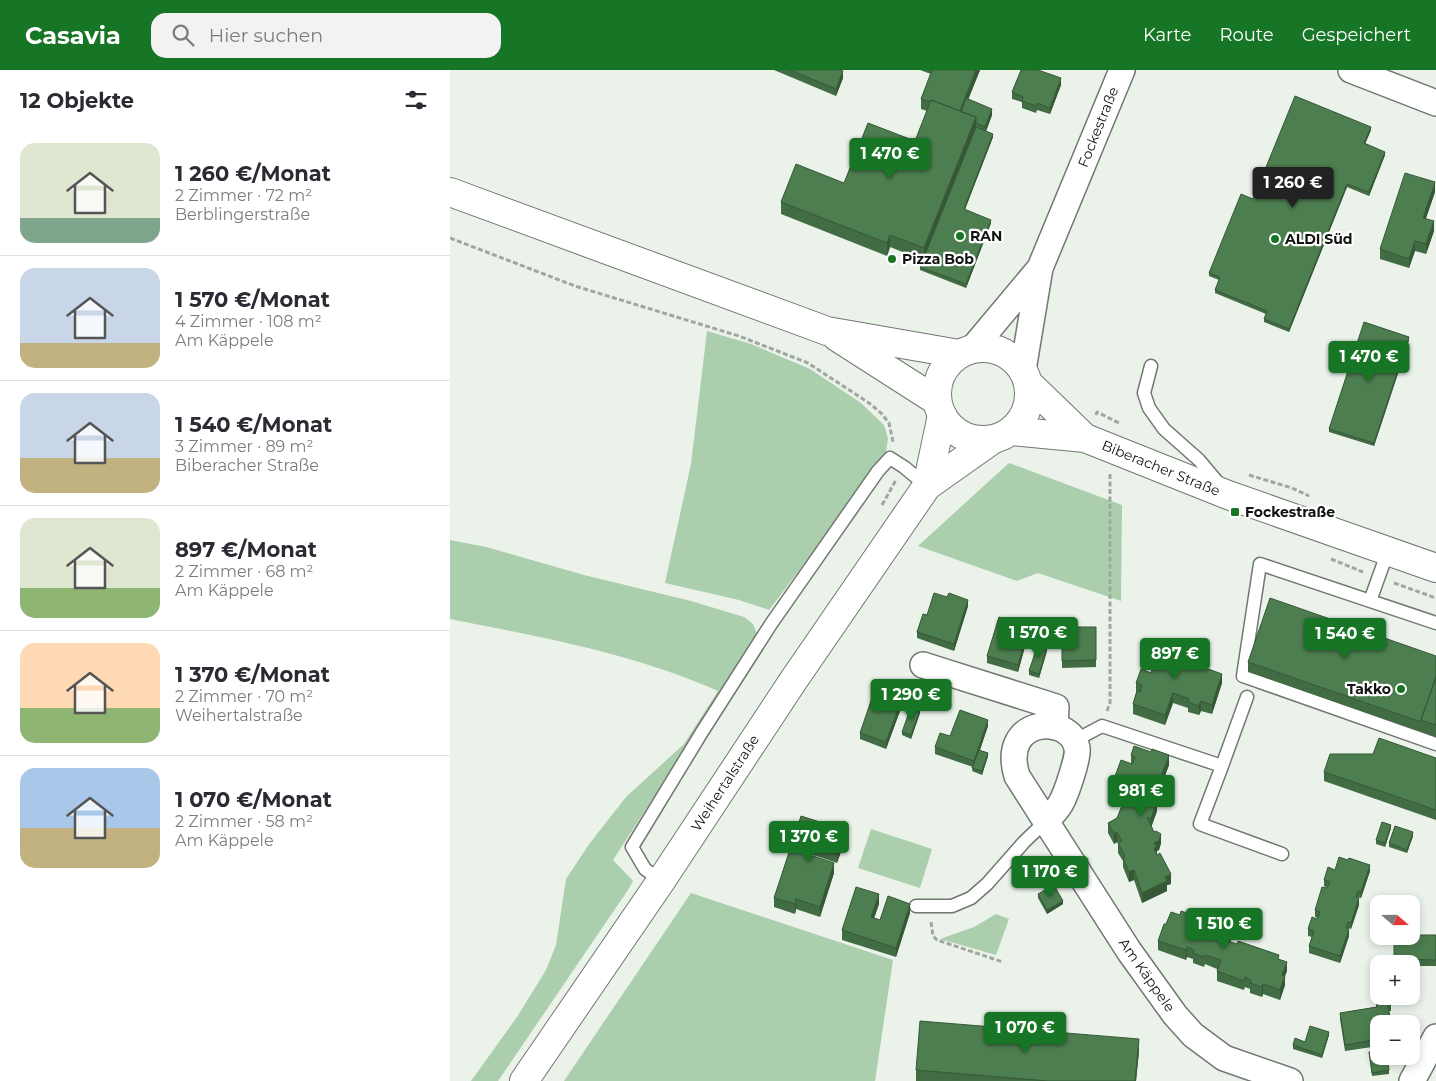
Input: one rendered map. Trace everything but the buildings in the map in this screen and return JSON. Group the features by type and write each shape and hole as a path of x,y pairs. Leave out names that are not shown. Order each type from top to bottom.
{"main road":[{"path":"450,192 827,331 966,351 987,347 1001,351 1014,359 1026,376 1030,396 1027,409 1020,421 1002,435 980,440 968,438 958,433 949,425 940,408 937,387 941,374 949,363 966,351"},
{"path":"827,331 940,408"},
{"name":"Biberacher Straße","path":"1026,376 1085,438"},
{"name":"Weihertalstraße","path":"927,486 940,408"},
{"name":"Biberacher Straße","path":"1002,435 1085,438 1228,494 1436,568"},
{"name":"Weihertalstraße","path":"524,1081 661,881 793,681 927,486 1002,435"}],"street":[{"name":"Fockestraße","path":"1026,376 1040,268 1122,70"},
{"path":"1351,70 1436,103"},
{"name":"Fockestraße","path":"966,351 1040,268"},
{"path":"923,665 1056,707 1064,734 1077,749 1077,758 1061,803 1046,821"},
{"name":"Am Käppele","path":"1064,734 1045,725 1026,732 1017,740 1014,750 1014,764 1017,776 1128,951 1174,1015 1193,1034 1224,1058 1290,1081"},
{"path":"1412,1081 1436,1037"}],"lane":[{"path":"1151,366 1144,392 1149,408 1164,429 1198,460 1228,494"},
{"path":"661,881 645,869 632,847 771,624 878,471 890,458 904,466 927,486"},
{"path":"1370,601 1388,551"},
{"path":"1436,623 1260,564 1243,676 1436,744"},
{"path":"1247,697 1200,824 1282,854"},
{"path":"1064,734 1102,726 1222,766"},
{"path":"922,906 952,906 971,898 1046,821"}],"path":[{"path":"450,238 575,286 739,336 808,363 881,413 889,423 893,441 890,458"},
{"path":"1089,407 1097,412"},
{"path":"1102,726 1110,703 1110,471"},
{"path":"922,906 936,940 1003,962"}],"green space":[{"path":"707,331 751,344 810,369 861,403 884,425 888,438 886,452 867,481 769,610 739,600 665,583 691,464"},
{"path":"1009,463 1122,505 1121,601 1038,573 1017,581 918,546"},
{"path":"450,540 486,547 584,575 691,601 744,617 753,624 758,636 613,860 633,881 628,890 498,1081 471,1081 517,1017 546,970 556,945 566,879 590,843 626,797 684,744 718,691 653,666 620,656 450,619"},
{"path":"871,829 932,849 920,888 858,868"},
{"path":"691,893 893,960 875,1081 564,1081"},
{"path":"996,914 1009,919 996,955 940,939 974,927"}],"place":[{"name":"RAN","path":"960,236"},
{"name":"ALDI Süd","path":"1275,239"},
{"name":"Pizza Bob","path":"892,259"},
{"name":"Fockestraße","path":"1235,512"},
{"name":"Takko","path":"1401,689"}]}
